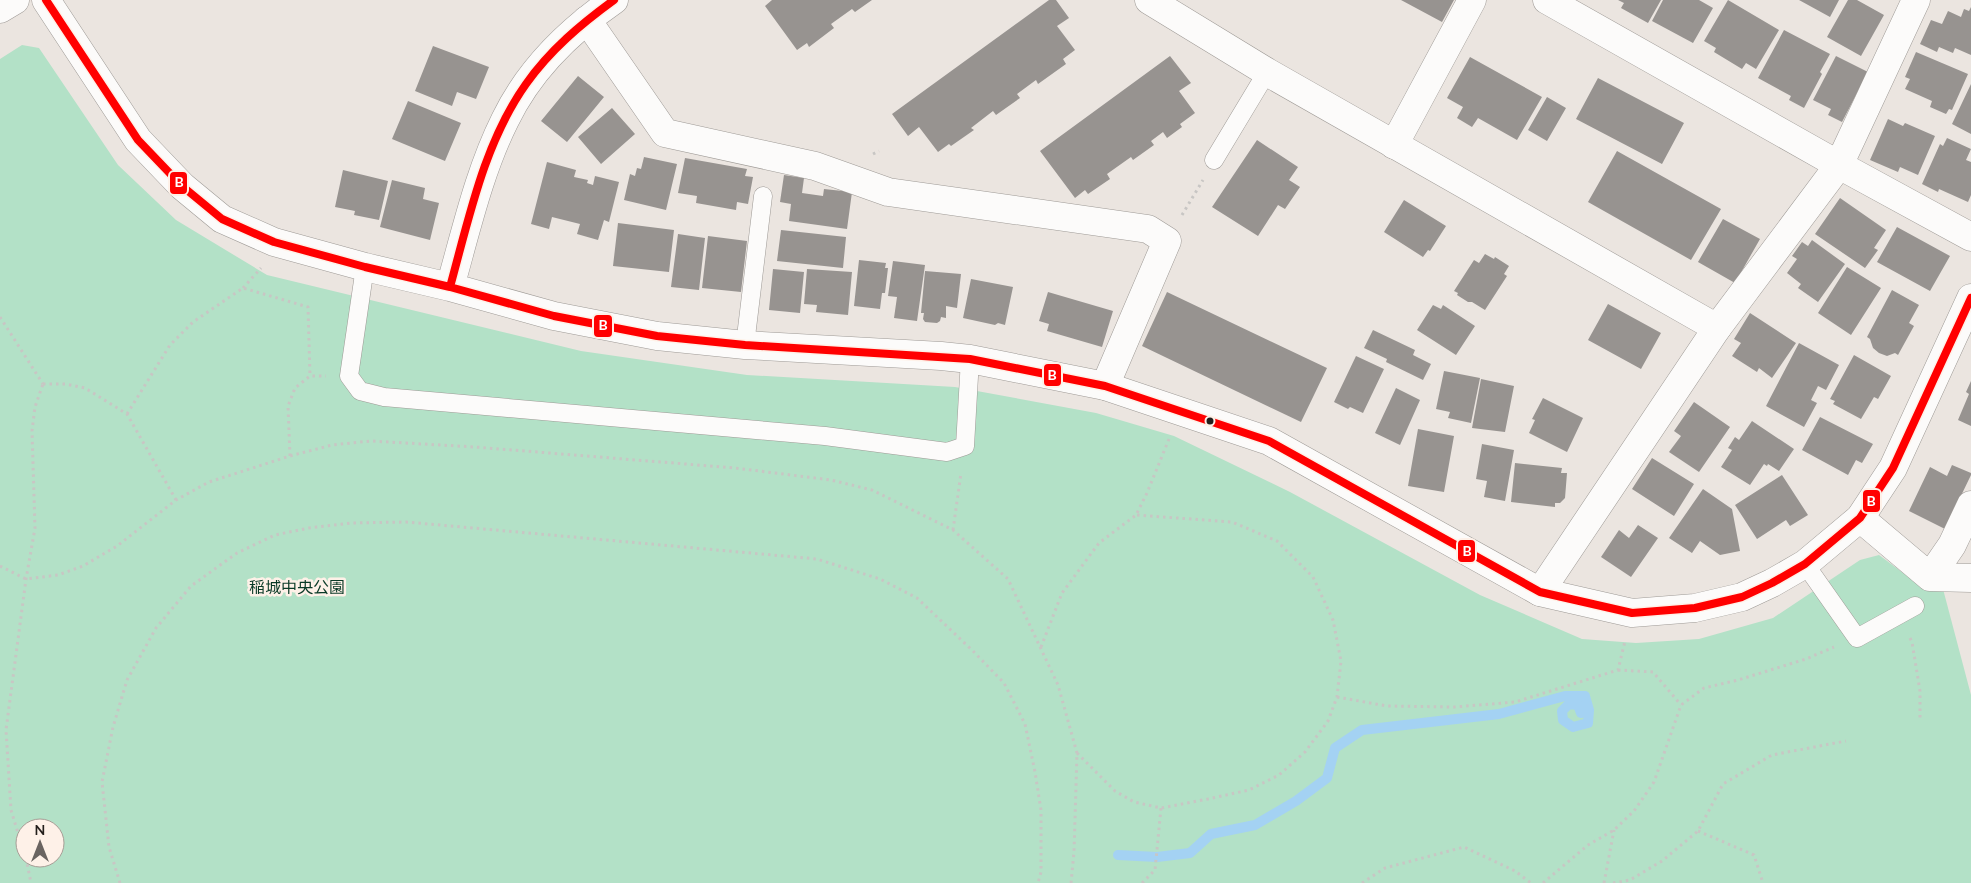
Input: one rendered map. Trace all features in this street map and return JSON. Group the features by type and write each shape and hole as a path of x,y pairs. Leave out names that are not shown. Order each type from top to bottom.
{"street":[{"path":"0,9 14,0"},
{"path":"46,0 138,140 182,186 222,219 274,242 554,316 657,336 745,345 970,359 1106,386 1269,441 1540,592 1632,613 1695,608 1742,597 1772,583 1805,564 1860,518 1893,468 1971,298"},
{"path":"450,287 482,178 505,119 534,72 559,43 614,0"},
{"path":"1149,0 1267,72 1717,328"},
{"path":"1394,145 1472,0"},
{"path":"1547,0 1839,165 1971,237"},
{"path":"1540,592 1717,328 1839,165 1916,0"},
{"path":"587,20 665,133 815,166 888,192 1148,229 1167,241 1106,386"},
{"path":"1930,577 1952,544 1971,505"},
{"path":"1860,518 1930,577 1971,578"}],"lane":[{"path":"1214,160 1267,72"},
{"path":"745,345 763,196"},
{"path":"365,267 349,376 360,391 384,397 825,436 947,452 964,446 970,359"},
{"path":"1805,564 1858,638 1915,606"}],"path":[{"path":"1167,241 1214,160"},
{"path":"128,414 170,344 193,322 243,288 266,262"},
{"path":"243,288 308,307 310,376 295,388 288,406 290,456"},
{"path":"0,317 43,384 36,407 32,431 36,528 26,579 6,730 11,810 15,823"},
{"path":"43,384 65,384 85,388 128,414 176,500"},
{"path":"1041,647 1062,593 1099,544 1136,515 1147,494 1172,431"},
{"path":"0,566 26,579 58,574 83,566 117,546 176,500 209,482 332,444 371,441 475,447 735,468 831,480 872,490 952,530 1008,579 1058,684 1077,753 1074,852 1071,883"},
{"path":"952,530 964,446"},
{"path":"1077,753 1115,791 1134,802 1161,808 1249,790 1279,775 1305,752 1328,721 1337,697 1340,661 1333,620 1313,577 1277,541 1232,522 1136,515"},
{"path":"120,883 108,847 102,782 113,727 127,680 156,628 191,586 238,553 275,535 309,528 406,522 817,559 880,579 917,598 1004,683 1025,724 1041,810 1041,872 1038,883"},
{"path":"1898,616 1912,642 1920,691 1920,720"},
{"path":"1618,670 1626,634"},
{"path":"1542,883 1588,845 1614,830 1634,811 1654,782 1681,704 1704,688 1738,680 1806,659 1858,638"},
{"path":"1337,697 1386,706 1455,707 1515,702 1618,670 1653,672 1681,704"},
{"path":"1613,883 1630,880 1662,861 1698,831 1722,784 1772,754 1846,741"},
{"path":"1142,883 1155,870 1161,808"},
{"path":"1604,883 1614,830"},
{"path":"1698,831 1754,855 1763,883"},
{"path":"1362,883 1385,868 1464,847 1515,871 1531,883"},
{"path":"28,868 31,883"}],"green space":[{"name":"稲城中央公園","path":"22,45 39,48 118,165 176,220 267,275 581,351 747,375 955,387 1096,413 1174,436 1290,492 1480,595 1582,639 1636,643 1699,639 1773,618 1860,560 1879,555 1918,584 1943,589 1971,695 1971,883 0,883 0,59"}],"building":[{"path":"772,0 872,0 855,12 852,9 831,24 834,28 809,47 807,43 797,50 765,6"},
{"path":"1049,0 1056,0 1069,18 1057,26 1075,50 1063,59 1066,64 1038,84 1036,80 1017,94 1020,98 996,115 993,111 971,128 974,130 951,146 949,144 938,152 919,127 908,136 892,114"},
{"path":"1401,0 1454,0 1442,22"},
{"path":"1618,0 1661,0 1648,23 1621,8 1624,3"},
{"path":"1663,0 1699,0 1713,8 1693,43 1652,21"},
{"path":"1728,0 1779,30 1756,69 1746,63 1742,69 1714,52 1716,48 1704,41"},
{"path":"1799,0 1839,0 1830,17"},
{"path":"1848,0 1857,0 1884,15 1861,56 1827,37"},
{"path":"1971,7 1971,55 1955,48 1953,53 1939,47 1937,52 1920,44 1931,20 1942,24 1948,11 1961,17 1964,9 1969,11"},
{"path":"1784,30 1830,54 1804,108 1789,100 1791,96 1758,78"},
{"path":"433,46 489,67 476,99 457,92 452,106 415,91"},
{"path":"1916,52 1968,74 1952,110 1949,109 1946,114 1930,107 1932,101 1905,89 1910,79 1905,77"},
{"path":"1170,56 1191,83 1179,91 1195,113 1180,124 1182,127 1167,138 1163,132 1151,141 1154,145 1133,160 1131,157 1107,174 1110,179 1088,194 1085,190 1075,198 1040,151"},
{"path":"1836,56 1868,72 1842,122 1828,115 1831,109 1813,100"},
{"path":"1470,57 1542,97 1517,140 1478,118 1472,127 1457,118 1463,107 1447,98"},
{"path":"578,76 604,97 567,142 541,121"},
{"path":"1598,78 1684,123 1662,164 1576,119"},
{"path":"1971,84 1971,134 1952,124"},
{"path":"1547,97 1566,108 1547,141 1528,130"},
{"path":"408,101 461,123 445,161 392,139"},
{"path":"612,108 635,134 601,164 578,137"},
{"path":"1888,119 1903,126 1905,123 1935,136 1918,175 1900,167 1898,172 1870,160"},
{"path":"1947,138 1971,149 1966,160 1971,162 1971,195 1968,202 1939,189 1938,192 1922,184 1940,144 1943,146"},
{"path":"1257,140 1298,167 1289,180 1300,187 1285,209 1278,205 1258,236 1212,207"},
{"path":"1617,151 1721,209 1691,260 1588,202"},
{"path":"644,157 677,164 666,210 624,200 630,174 635,176 637,168 641,169"},
{"path":"685,158 747,169 745,176 753,177 748,204 737,202 736,210 696,203 697,196 678,193"},
{"path":"547,162 576,170 574,177 588,180 587,183 593,185 595,176 619,182 609,222 604,220 598,240 577,234 580,224 552,217 549,229 531,224"},
{"path":"343,170 388,181 379,220 354,215 355,211 335,207"},
{"path":"784,175 804,178 802,193 823,196 824,189 852,192 847,229 789,221 791,204 780,202"},
{"path":"392,180 425,188 423,199 439,203 430,240 380,227"},
{"path":"1840,198 1886,230 1874,248 1878,250 1865,268 1815,234"},
{"path":"1404,200 1446,226 1430,251 1428,250 1423,257 1384,232"},
{"path":"1723,219 1760,239 1735,283 1698,262"},
{"path":"618,223 674,230 669,272 613,266"},
{"path":"1897,227 1950,256 1930,291 1877,262"},
{"path":"781,230 846,237 843,268 777,261"},
{"path":"678,234 705,238 699,290 671,287"},
{"path":"708,236 747,241 741,292 702,288"},
{"path":"1812,240 1845,264 1818,302 1798,288 1801,284 1787,273 1797,259 1792,256 1802,242 1808,246"},
{"path":"1485,254 1494,259 1495,257 1509,266 1504,274 1507,276 1485,310 1472,302 1468,302 1454,291 1474,260 1479,263"},
{"path":"859,260 886,263 885,268 888,268 885,293 882,293 880,309 854,306"},
{"path":"893,261 925,265 917,321 894,318 897,297 888,296"},
{"path":"1847,267 1881,288 1851,335 1818,313"},
{"path":"773,269 804,272 800,313 769,310"},
{"path":"807,269 852,272 848,315 816,312 817,305 804,304"},
{"path":"925,271 961,274 957,308 946,306 946,318 941,317 937,323 925,322 923,319 924,313 921,313"},
{"path":"971,279 1013,287 1005,325 998,323 995,325 963,318"},
{"path":"1892,290 1919,305 1909,323 1914,326 1898,355 1895,353 1887,356 1873,348 1870,339 1867,337"},
{"path":"1048,292 1113,311 1102,347 1047,331 1049,324 1039,321"},
{"path":"1167,292 1327,368 1301,422 1142,346"},
{"path":"1608,304 1661,333 1641,369 1588,340"},
{"path":"1433,305 1441,309 1443,305 1475,326 1456,355 1417,330"},
{"path":"1750,313 1796,343 1772,378 1759,368 1757,372 1732,356 1741,343 1734,339"},
{"path":"1373,330 1415,350 1413,355 1431,364 1423,380 1386,362 1387,359 1364,348"},
{"path":"1799,343 1839,365 1826,390 1818,386 1811,400 1817,403 1804,427 1766,406"},
{"path":"1854,355 1891,376 1878,399 1874,397 1861,419 1833,404 1835,401 1830,399"},
{"path":"1356,356 1384,369 1363,413 1350,407 1348,409 1334,402"},
{"path":"1444,371 1480,378 1471,423 1448,418 1450,412 1436,409"},
{"path":"1481,379 1514,386 1505,432 1472,428"},
{"path":"1971,381 1971,426 1958,420 1969,394 1966,392"},
{"path":"1396,388 1420,400 1400,445 1375,433"},
{"path":"1543,398 1583,418 1567,452 1529,433 1535,420 1532,419"},
{"path":"1694,402 1730,427 1699,472 1669,452 1681,436 1674,431"},
{"path":"1820,417 1873,444 1862,463 1856,460 1848,475 1802,450"},
{"path":"1752,421 1794,449 1779,471 1768,464 1767,466 1764,464 1750,485 1721,467 1732,450 1728,448 1735,437 1739,440"},
{"path":"1418,429 1454,436 1444,492 1408,486"},
{"path":"1482,444 1514,450 1505,501 1484,497 1487,481 1476,479"},
{"path":"1652,458 1694,484 1674,516 1632,489"},
{"path":"1515,463 1562,468 1561,473 1567,473 1565,498 1560,503 1555,503 1555,507 1511,502"},
{"path":"1952,465 1971,473 1971,475 1945,529 1909,511 1930,467 1947,476"},
{"path":"1782,475 1808,515 1790,526 1786,520 1757,539 1735,505"},
{"path":"1703,489 1732,509 1740,551 1720,555 1700,541 1692,553 1669,538"},
{"path":"1638,525 1658,538 1631,577 1601,557 1619,530 1629,538"}],"waterway":[{"path":"1118,855 1157,857 1190,853 1211,834 1255,825 1296,801 1327,778 1335,748 1362,730 1499,714 1565,696 1585,696 1589,710 1588,723 1573,727 1563,720 1562,711 1569,704 1578,705 1581,713"}],"transit line":[{"name":"B","path":"46,0 138,140 182,186 222,219 274,242 554,316 657,336 745,345 970,359 1105,386 1269,441 1540,592 1632,613 1695,608 1742,597 1772,583 1805,564 1860,518 1893,468 1971,298"},
{"name":"B","path":"450,287 479,182 499,131 511,107 545,60 578,28 614,0"}]}
